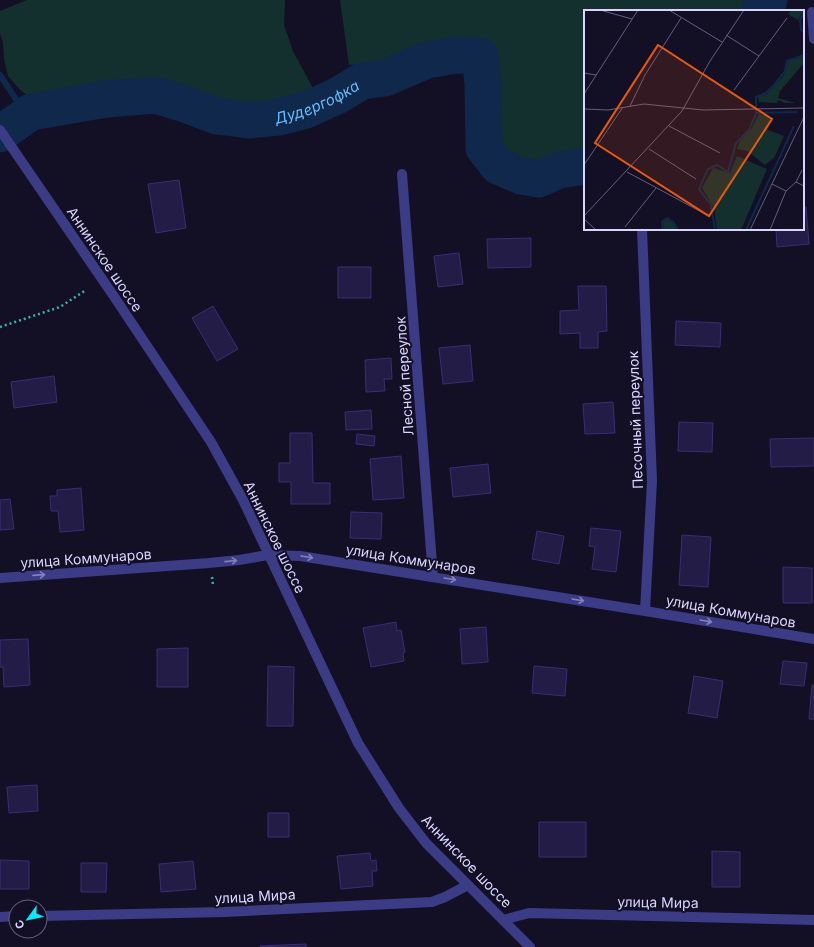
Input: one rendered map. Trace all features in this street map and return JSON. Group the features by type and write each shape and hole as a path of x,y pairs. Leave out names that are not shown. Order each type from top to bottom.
{"street":[{"path":"812,12 814,39"},
{"name":"Аннинское шоссе","path":"0,130 210,442 243,500 358,743 399,808 426,843 530,947"},
{"name":"Лесной переулок","path":"402,174 433,577"},
{"name":"Песочный переулок","path":"642,230 652,481 645,611"},
{"name":"улица Коммунаров","path":"0,578 209,563 268,555 300,556 814,639"},
{"name":"улица Мира","path":"48,916 224,912 432,902 468,885"},
{"name":"улица Мира","path":"503,920 529,913 814,920"}],"path":[{"path":"0,327 60,307 86,290"}],"green space":[{"path":"27,0 285,0 284,25 293,51 314,90 274,105 251,106 214,99 169,87 130,80 94,85 34,99 21,91 8,76 4,59 3,42 0,34 0,11"},
{"path":"340,0 748,0 740,10 584,10 584,158 541,166 513,162 497,141 494,64 478,40 433,47 392,62 349,65"}],"building":[{"path":"179,180 186,228 156,233 148,184"},
{"path":"804,207 806,207 809,244 777,247 776,230 804,230"},
{"path":"531,238 531,267 488,268 487,239"},
{"path":"459,253 463,284 438,287 434,256"},
{"path":"338,267 371,267 371,298 338,298"},
{"path":"578,286 606,286 607,331 598,332 598,348 580,348 580,333 560,334 560,311 579,310"},
{"path":"213,306 238,349 217,361 192,318"},
{"path":"676,321 721,323 720,347 675,345"},
{"path":"470,345 473,381 443,384 439,348"},
{"path":"391,358 392,379 384,379 385,391 366,392 365,360"},
{"path":"54,376 57,402 14,408 11,382"},
{"path":"613,402 615,433 585,434 583,404"},
{"path":"371,410 372,429 346,430 345,412"},
{"path":"679,422 713,423 712,452 678,451"},
{"path":"290,433 312,433 313,483 330,483 330,504 291,504 291,482 279,482 279,463 290,463"},
{"path":"357,434 375,436 374,446 356,444"},
{"path":"814,438 814,466 771,467 770,439"},
{"path":"401,456 404,498 373,500 370,459"},
{"path":"488,464 491,493 453,497 450,468"},
{"path":"81,488 84,530 60,532 58,511 51,511 50,496 57,496 57,490"},
{"path":"10,499 14,529 0,530 0,500"},
{"path":"351,512 382,513 381,539 350,538"},
{"path":"591,528 621,531 616,572 592,569 595,547 589,546"},
{"path":"537,531 564,536 559,564 532,559"},
{"path":"682,535 711,537 708,587 679,585"},
{"path":"783,567 812,568 812,603 783,603"},
{"path":"396,622 397,631 401,630 405,652 403,653 404,661 371,667 363,628"},
{"path":"486,627 488,662 462,664 460,629"},
{"path":"28,639 30,685 4,687 3,667 0,667 0,640"},
{"path":"188,648 188,687 157,687 157,649"},
{"path":"783,661 807,663 804,686 780,684"},
{"path":"268,666 294,667 293,726 267,726"},
{"path":"534,666 567,669 565,696 532,693"},
{"path":"694,676 723,681 717,718 688,713"},
{"path":"812,685 814,685 814,719 809,719"},
{"path":"37,785 38,811 9,813 7,787"},
{"path":"268,813 289,813 289,837 268,837"},
{"path":"539,822 586,822 586,857 539,857"},
{"path":"712,851 740,852 740,887 712,887"},
{"path":"370,853 371,861 376,860 377,871 372,871 373,886 341,889 337,856"},
{"path":"0,860 29,861 29,889 0,889"},
{"path":"193,861 196,889 161,892 159,864"},
{"path":"81,863 107,863 106,892 81,892"},
{"path":"306,944 306,947 260,946"}],"waterway":[{"name":"Дудергофка","path":"760,10 769,0"},
{"name":"Дудергофка","path":"0,134 31,112 106,99 155,95 217,116 249,120 279,117 306,110 337,96 362,81 385,78 427,60 455,55 480,56 483,83 484,148 498,166 521,176 539,179 559,170 584,166"},
{"path":"0,75 27,116"}]}
